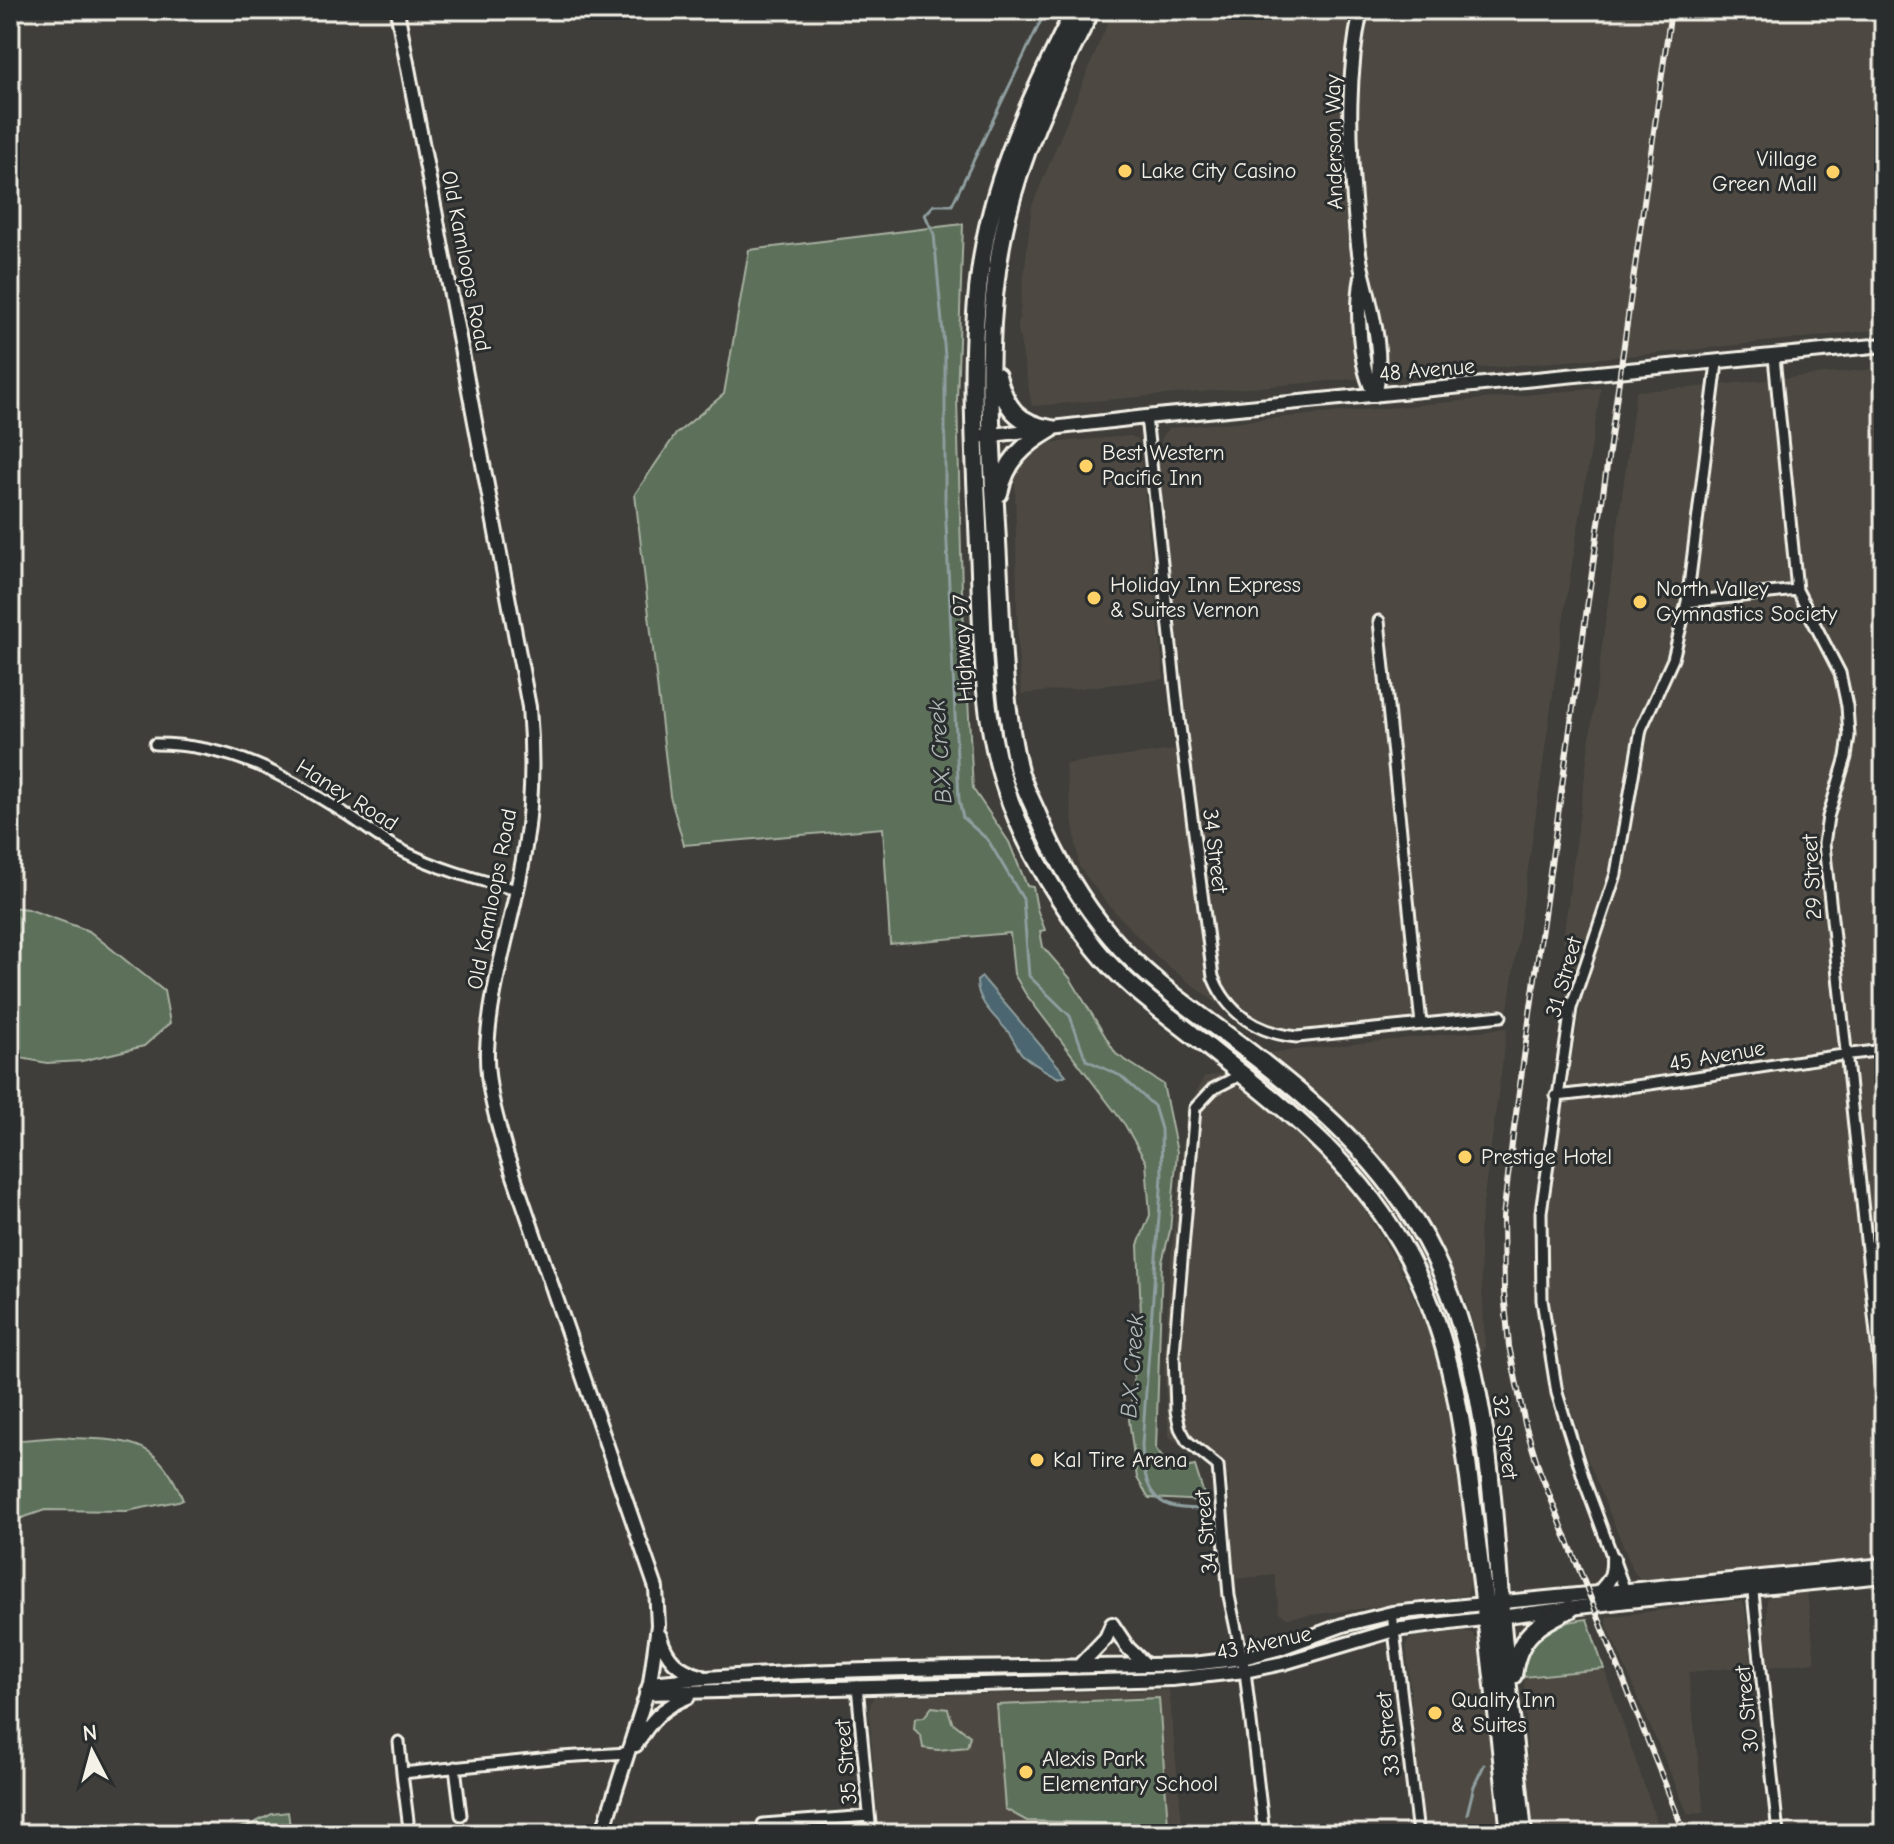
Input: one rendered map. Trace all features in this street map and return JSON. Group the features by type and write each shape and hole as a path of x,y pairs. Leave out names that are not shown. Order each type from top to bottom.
{"highway":[{"name":"Highway 97","path":"1075,10 1027,113 987,230 975,307 975,437 986,698 1003,781 1038,865 1097,951 1153,1004 1313,1132 1343,1162"},
{"name":"Highway 97","path":"1091,10 1037,125 1012,197 1001,249 991,353 1005,692 1020,775 1057,861 1112,938 1166,990 1306,1096"},
{"path":"991,353 1009,407 1019,418 1051,429"},
{"path":"996,509 1011,458 1051,429"},
{"name":"32 Street","path":"1306,1096 1364,1151 1413,1219 1446,1283 1460,1320 1478,1392 1510,1834"},
{"name":"32 Street","path":"1343,1162 1390,1225 1426,1292 1444,1343 1455,1386 1510,1701 1523,1834"},
{"path":"1510,1701 1519,1648 1538,1627 1570,1609"}],"street":[{"name":"Old Kamloops Road","path":"397,10 529,707 533,754 531,800 517,890 492,999 487,1053 491,1093 506,1153 656,1588 658,1625 648,1688 626,1759"},
{"name":"Anderson Way","path":"1361,10 1350,92 1351,162 1363,274 1370,295 1379,379 1375,395"},
{"name":"48 Avenue","path":"975,437 1146,417 1884,345"},
{"name":"29 Street","path":"1774,357 1797,590 1840,673 1847,706 1849,736 1846,757 1828,817 1824,844 1845,1054 1880,1327 1884,1409"},
{"name":"31 Street","path":"1627,1596 1585,1483 1557,1393 1542,1300 1541,1212 1571,1008 1616,874 1641,729 1673,659 1687,602 1717,363"},
{"name":"34 Street","path":"1146,417 1179,719 1213,977 1221,997 1251,1023 1275,1035 1297,1037 1501,1016"},
{"path":"1687,602 1797,590"},
{"path":"1379,621 1421,1024"},
{"name":"Haney Road","path":"155,744 176,744 265,766 291,779 403,851 458,874 517,890"},
{"name":"45 Avenue","path":"1556,1096 1645,1087 1754,1066 1884,1050"},
{"name":"34 Street","path":"1242,1074 1213,1089 1195,1108 1174,1353 1176,1411 1187,1441 1218,1466 1229,1596 1244,1665 1264,1834"},
{"path":"1426,1292 1446,1283"},
{"path":"1597,1594 1611,1580 1613,1558"},
{"name":"43 Avenue","path":"1752,1585 1884,1565"},
{"name":"43 Avenue","path":"648,1688 697,1693 1172,1679 1244,1665 1277,1649 1343,1625 1392,1613 1570,1609 1627,1596 1884,1576"},
{"name":"30 Street","path":"1752,1585 1778,1834"},
{"name":"43 Avenue","path":"648,1688 709,1677 861,1670 1283,1663 1394,1630 1597,1594 1627,1596"},
{"name":"33 Street","path":"1392,1613 1418,1834"},
{"path":"1078,1667 1106,1638 1112,1624 1128,1648 1146,1665"},
{"path":"658,1625 668,1657 689,1673 709,1677"},
{"name":"35 Street","path":"857,1686 871,1834"},
{"path":"602,1834 626,1759 649,1722 663,1708 697,1693"},
{"path":"399,1742 408,1821"},
{"path":"402,1773 455,1767 626,1759"},
{"path":"455,1767 461,1815"},
{"path":"763,1824 869,1816"}],"shaded area":[{"path":"1113,10 1884,10 1884,329 1671,352 1032,406 1018,328 1032,206"},
{"path":"1884,368 1884,1559 1641,1580 1634,1572 1585,1453 1560,1373 1541,1245 1583,992 1563,941 1636,391"},
{"path":"1601,388 1566,601 1508,1009 1257,1034 1159,959 1106,902 1079,866 1065,764 1191,748 1157,456 1163,435 1170,428"},
{"path":"1130,436 1138,439 1140,449 1164,679 1022,694 1018,654 1015,474 1020,461 1030,451 1048,443"},
{"path":"1507,1028 1479,1233 1485,1346 1481,1356 1467,1302 1417,1202 1366,1139 1308,1084 1267,1053"},
{"path":"1227,1072 1322,1150 1349,1184 1397,1263 1436,1344 1446,1379 1461,1461 1473,1581 1466,1595 1287,1618 1279,1612 1275,1575 1232,1579 1229,1477 1169,1437 1164,1370 1170,1267 1186,1112 1204,1077"},
{"path":"1807,1592 1815,1662 1768,1667 1764,1624 1767,1624 1767,1599 1773,1595"},
{"path":"1743,1602 1745,1607 1752,1666 1688,1672 1704,1812 1688,1814 1606,1617"},
{"path":"1464,1631 1472,1633 1477,1641 1501,1834 1424,1834 1406,1644 1411,1638"},
{"path":"1604,1669 1661,1834 1531,1834 1524,1677"},
{"name":"Alexis Park Elementary School","path":"1169,1690 1183,1834 879,1834 869,1710 873,1697"}],"green space":[{"path":"963,224 957,399 962,591 973,789 1009,842 1027,886 1033,887 1045,930 1040,931 1043,947 1070,978 1116,1054 1163,1084 1177,1152 1170,1231 1162,1262 1156,1449 1168,1465 1195,1466 1206,1501 1149,1498 1137,1478 1129,1420 1141,1314 1138,1245 1150,1215 1146,1162 1125,1125 1025,993 1014,974 1010,933 890,944 883,828 684,845 670,796 635,494 676,434 724,394 749,250"},
{"path":"10,907 28,909 89,931 164,991 170,1023 144,1046 82,1061 47,1063 10,1056"},
{"path":"59,1437 119,1441 149,1452 173,1478 183,1500 127,1511 45,1510 10,1522 10,1441"},
{"path":"1587,1619 1604,1669 1524,1677 1528,1652 1541,1634 1562,1624"},
{"path":"1159,1698 1168,1825 1027,1821 1005,1809 997,1705"},
{"path":"932,1707 948,1709 952,1722 970,1736 967,1747 923,1748 921,1735 914,1729 915,1718 924,1717"},
{"path":"288,1812 291,1834 218,1834 250,1825 272,1814"}],"water":[{"path":"982,977 1066,1075 1059,1078 1035,1065 1020,1052 980,996 977,981"}],"waterway":[{"name":"B.X. Creek","path":"1046,10 952,205 934,205 925,215 934,234 945,356 945,501 959,800 963,818 988,840 1023,899 1029,976 1070,1016 1086,1060 1121,1076 1154,1106 1161,1129 1162,1176 1143,1464 1152,1491 1165,1504 1206,1510"},
{"name":"B.X. Creek","path":"1467,1814 1474,1786 1484,1765"}],"railway":[{"path":"1671,10 1503,1217 1504,1292 1509,1346 1525,1424 1539,1469 1685,1834"}],"place":[{"name":"Lake City Casino","path":"1125,171"},
{"name":"Village Green Mall","path":"1833,172"},
{"name":"Best Western Pacific Inn","path":"1086,466"},
{"name":"Holiday Inn Express & Suites Vernon","path":"1094,598"},
{"name":"North Valley Gymnastics Society","path":"1640,602"},
{"name":"Prestige Hotel","path":"1465,1157"},
{"name":"Kal Tire Arena","path":"1037,1460"},
{"name":"Quality Inn & Suites","path":"1435,1713"},
{"name":"Alexis Park Elementary School","path":"1026,1772"}]}
